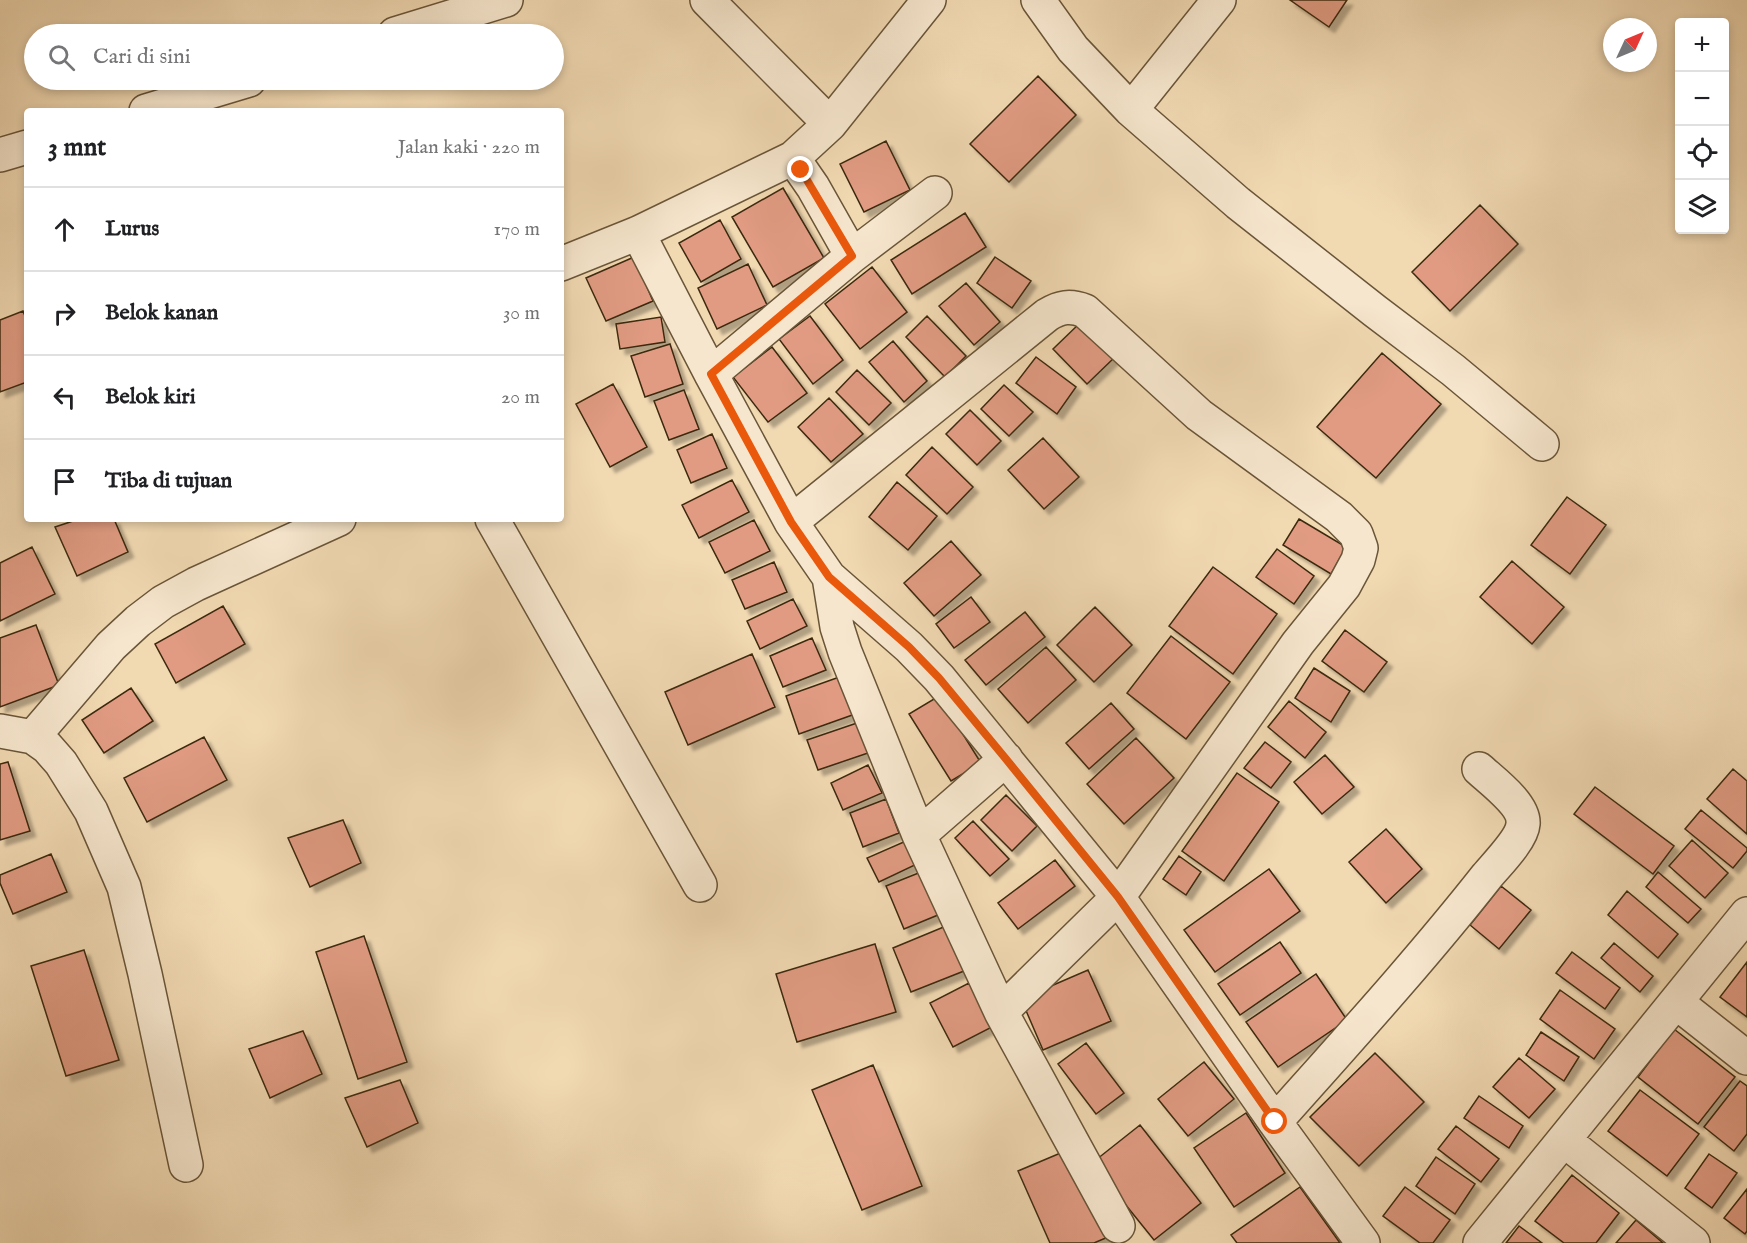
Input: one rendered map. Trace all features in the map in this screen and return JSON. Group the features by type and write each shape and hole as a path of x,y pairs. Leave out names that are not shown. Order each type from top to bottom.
{"street":[{"path":"428,24 506,0"},
{"path":"706,0 830,124"},
{"path":"564,263 638,233 793,158 830,124 929,0"},
{"path":"1038,0 1073,49 1131,110 1238,203 1453,370 1542,444"},
{"path":"1131,110 1219,0"},
{"path":"156,108 216,90"},
{"path":"0,156 24,148"},
{"path":"793,158 813,187 852,256"},
{"path":"711,374 852,256 935,193"},
{"path":"638,233 791,522 829,577 909,647 939,678 1118,897 1275,1122 1363,1243"},
{"path":"791,522 1047,315 1063,307 1070,307 1084,311 1199,415 1277,470 1349,526 1356,534 1361,548 1358,560 1344,586 1298,642 1118,897 1001,1012"},
{"path":"33,737 111,646 163,602 196,584 332,522"},
{"path":"494,522 700,885"},
{"path":"829,577 837,627 845,652 919,835 1001,1012 1118,1226"},
{"path":"0,731 33,737 47,747 73,779 91,811 124,886 186,1165"},
{"path":"919,835 1006,759"},
{"path":"1275,1122 1445,930 1522,829 1524,822 1513,800 1479,769"},
{"path":"1480,1243 1747,914"},
{"path":"1676,1002 1747,1058"},
{"path":"1563,1140 1693,1243"}],"building":[{"path":"1290,0 1347,0 1329,27"},
{"path":"1038,76 1076,115 1009,182 970,144"},
{"path":"886,141 910,190 864,212 840,164"},
{"path":"783,188 824,258 773,287 732,217"},
{"path":"1480,205 1518,244 1450,311 1412,272"},
{"path":"965,213 986,247 912,294 891,260"},
{"path":"720,220 741,259 701,282 679,243"},
{"path":"634,257 653,301 606,321 586,278"},
{"path":"995,257 1031,281 1012,308 977,283"},
{"path":"748,264 767,305 717,329 698,288"},
{"path":"872,267 907,312 860,349 825,304"},
{"path":"966,283 1000,322 974,345 939,306"},
{"path":"23,311 24,314 24,383 0,392 0,320"},
{"path":"810,316 843,360 813,384 779,339"},
{"path":"927,316 966,356 945,377 906,337"},
{"path":"661,317 665,342 620,349 616,324"},
{"path":"1082,321 1116,356 1087,384 1053,349"},
{"path":"893,341 927,381 904,402 869,362"},
{"path":"670,344 683,384 645,397 631,356"},
{"path":"772,347 807,393 768,422 733,377"},
{"path":"1382,353 1441,404 1376,478 1317,427"},
{"path":"1036,357 1076,387 1057,414 1016,383"},
{"path":"857,370 891,403 869,425 836,392"},
{"path":"613,384 647,447 610,467 576,404"},
{"path":"1004,385 1033,412 1009,436 981,409"},
{"path":"684,390 699,429 669,440 654,401"},
{"path":"829,398 863,434 831,462 798,427"},
{"path":"970,410 1001,441 977,465 946,434"},
{"path":"712,434 727,468 691,483 677,450"},
{"path":"1043,438 1079,477 1044,509 1008,470"},
{"path":"932,447 973,487 947,514 906,475"},
{"path":"732,480 749,512 699,538 682,505"},
{"path":"897,482 937,516 908,550 869,517"},
{"path":"1567,497 1606,525 1570,574 1531,545"},
{"path":"1299,519 1346,547 1331,574 1283,545"},
{"path":"754,520 770,551 725,573 709,542"},
{"path":"70,522 115,522 128,552 77,576 55,527"},
{"path":"951,541 981,575 934,616 904,583"},
{"path":"32,547 55,594 0,621 0,563"},
{"path":"1277,549 1314,576 1294,604 1256,577"},
{"path":"1512,561 1564,607 1532,644 1480,597"},
{"path":"774,562 787,592 745,609 732,580"},
{"path":"1213,567 1277,614 1233,674 1169,626"},
{"path":"971,597 990,622 954,648 936,624"},
{"path":"793,599 807,626 760,649 747,621"},
{"path":"223,606 245,644 176,683 155,644"},
{"path":"1095,607 1132,645 1094,682 1057,645"},
{"path":"1025,612 1045,637 986,685 965,660"},
{"path":"36,625 59,685 0,707 0,638"},
{"path":"1345,630 1387,662 1364,692 1322,661"},
{"path":"1171,636 1230,682 1186,739 1127,693"},
{"path":"812,638 826,670 783,687 770,656"},
{"path":"1046,647 1076,680 1028,723 998,689"},
{"path":"752,654 775,707 688,745 665,692"},
{"path":"1314,668 1350,691 1331,722 1295,698"},
{"path":"845,675 858,713 799,734 786,696"},
{"path":"131,688 153,721 104,753 82,720"},
{"path":"939,696 981,763 951,781 909,714"},
{"path":"1289,701 1326,732 1305,758 1268,727"},
{"path":"1111,703 1134,729 1089,769 1066,743"},
{"path":"857,723 868,753 818,770 807,740"},
{"path":"204,737 227,780 147,822 124,778"},
{"path":"1136,738 1174,778 1124,824 1087,784"},
{"path":"1265,742 1291,762 1271,788 1244,768"},
{"path":"1325,755 1354,787 1322,814 1294,782"},
{"path":"8,762 30,831 0,840 0,764"},
{"path":"868,765 882,793 843,810 831,783"},
{"path":"1733,769 1747,781 1747,834 1707,799"},
{"path":"1237,773 1279,802 1224,881 1182,851"},
{"path":"1595,787 1674,846 1653,874 1574,814"},
{"path":"1006,795 1037,826 1012,851 981,820"},
{"path":"886,799 899,833 863,847 850,813"},
{"path":"1701,810 1747,848 1733,868 1685,829"},
{"path":"343,820 361,863 310,887 288,838"},
{"path":"973,821 1009,859 990,876 955,838"},
{"path":"1386,829 1422,869 1386,903 1349,862"},
{"path":"1692,840 1728,873 1705,898 1669,866"},
{"path":"906,841 917,864 879,882 867,858"},
{"path":"51,854 67,892 13,914 0,883 0,875"},
{"path":"1179,856 1201,872 1186,895 1163,879"},
{"path":"1055,860 1075,886 1018,929 998,903"},
{"path":"1269,869 1300,911 1215,972 1184,930"},
{"path":"921,872 938,915 904,929 886,886"},
{"path":"1658,872 1701,909 1688,923 1646,887"},
{"path":"1501,886 1531,910 1499,949 1470,925"},
{"path":"1627,891 1678,934 1658,958 1608,915"},
{"path":"946,926 964,971 911,992 893,948"},
{"path":"364,936 407,1062 358,1079 316,952"},
{"path":"1280,942 1301,973 1240,1015 1218,984"},
{"path":"1614,943 1653,976 1640,992 1601,958"},
{"path":"875,944 896,1012 797,1042 776,974"},
{"path":"84,950 119,1060 66,1076 31,966"},
{"path":"1572,952 1620,988 1605,1009 1556,973"},
{"path":"1747,962 1747,1017 1720,997"},
{"path":"1088,970 1111,1021 1043,1050 1021,999"},
{"path":"1316,974 1347,1020 1278,1067 1246,1022"},
{"path":"969,983 992,1027 953,1047 930,1003"},
{"path":"1560,990 1615,1029 1594,1059 1540,1019"},
{"path":"1674,1029 1735,1077 1698,1124 1638,1077"},
{"path":"303,1031 322,1074 270,1098 249,1049"},
{"path":"1541,1032 1579,1057 1564,1081 1526,1055"},
{"path":"1086,1043 1124,1093 1096,1114 1058,1064"},
{"path":"1375,1053 1424,1102 1359,1166 1310,1117"},
{"path":"1519,1058 1555,1089 1529,1118 1493,1087"},
{"path":"1204,1062 1234,1099 1188,1136 1158,1099"},
{"path":"873,1065 922,1186 862,1210 812,1090"},
{"path":"400,1080 418,1123 367,1147 345,1098"},
{"path":"1740,1081 1747,1086 1747,1134 1734,1151 1704,1127"},
{"path":"1640,1090 1699,1134 1667,1176 1608,1131"},
{"path":"1479,1096 1523,1126 1509,1148 1464,1118"},
{"path":"1246,1113 1285,1173 1234,1207 1194,1148"},
{"path":"1140,1125 1201,1203 1154,1240 1092,1163"},
{"path":"1456,1126 1499,1159 1481,1182 1438,1149"},
{"path":"1070,1149 1108,1237 1094,1243 1050,1243 1018,1171"},
{"path":"1709,1154 1737,1173 1712,1208 1685,1188"},
{"path":"1436,1157 1475,1184 1455,1214 1416,1186"},
{"path":"1572,1175 1619,1213 1596,1243 1564,1243 1535,1221"},
{"path":"1300,1187 1340,1243 1237,1243 1231,1235"},
{"path":"1405,1187 1450,1220 1433,1243 1420,1243 1383,1216"},
{"path":"1747,1189 1747,1231 1745,1234 1724,1218"},
{"path":"1636,1220 1663,1243 1616,1243"},
{"path":"1519,1226 1542,1243 1506,1243"}],"route":[{"path":"801,170 852,256 711,374 791,522 829,577 909,647 939,678 1006,759 1118,897 1275,1122"}]}
